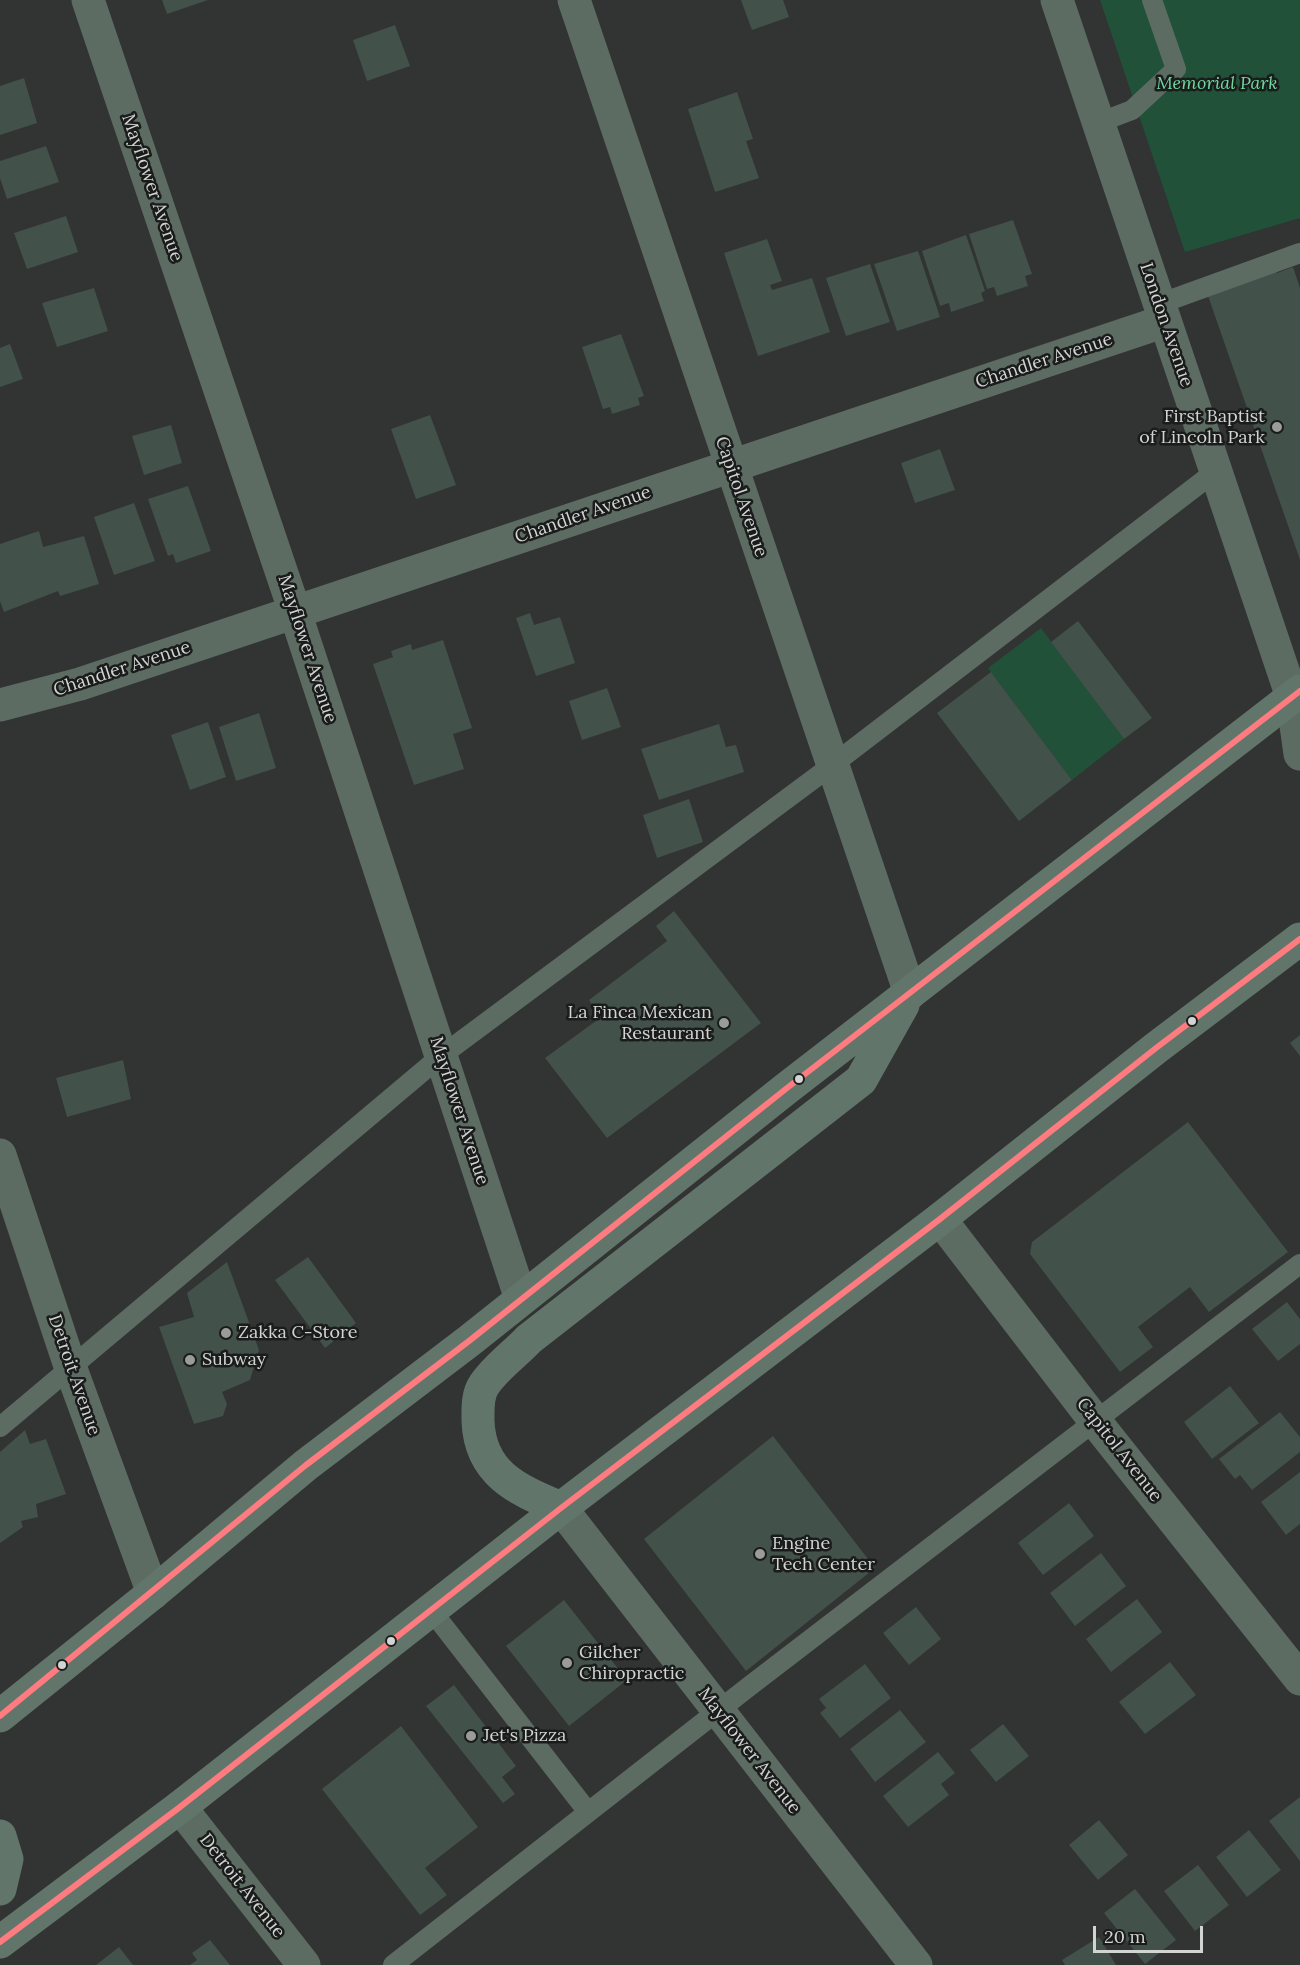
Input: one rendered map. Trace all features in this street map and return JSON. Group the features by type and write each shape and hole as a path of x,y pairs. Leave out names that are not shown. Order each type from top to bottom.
{"main road":[{"path":"0,1716 153,1593 306,1465 1296,694"},
{"path":"0,1942 180,1807 561,1508 940,1219 1156,1048 1300,939"},
{"path":"561,1508 516,1489 493,1468 479,1432 478,1406 483,1386 529,1339 861,1080 910,993"},
{"path":"0,1836 7,1858 0,1889"}],"street":[{"name":"Mayflower Avenue","path":"88,0 295,612 521,1299"},
{"name":"Capitol Avenue","path":"574,0 831,766 910,993"},
{"name":"London Avenue","path":"1057,0 1216,471 1296,694 1300,754"},
{"name":"Chandler Avenue","path":"0,705 80,684 295,612 730,465 1162,313"},
{"name":"Detroit Avenue","path":"0,1155 71,1369 153,1593"},
{"name":"Capitol Avenue","path":"940,1219 1095,1421 1300,1680"},
{"name":"Mayflower Avenue","path":"561,1508 916,1965"},
{"name":"Detroit Avenue","path":"180,1807 304,1965"}],"lane":[{"path":"1098,123 1132,110 1176,69 1152,0"},
{"path":"1162,313 1300,254"},
{"path":"0,1427 441,1056 831,766 1216,471"},
{"path":"393,1965 717,1711 1300,1264"},
{"path":"431,1610 588,1812"}],"green space":[{"name":"Memorial Park","path":"1100,0 1300,0 1300,218 1185,252"},
{"path":"1041,628 1124,739 1072,780 988,668"}],"building":[{"path":"162,0 208,0 167,14"},
{"path":"741,0 783,0 789,17 752,30"},
{"path":"395,25 410,66 367,81 353,40"},
{"path":"24,78 37,123 0,135 0,86"},
{"path":"737,92 753,139 746,141 759,178 715,192 688,109"},
{"path":"46,146 59,182 7,199 0,178 0,161"},
{"path":"66,216 78,252 27,269 14,233"},
{"path":"1013,220 1032,274 1025,276 1028,286 997,296 994,287 987,289 969,234"},
{"path":"966,235 985,291 981,293 984,301 951,312 949,303 940,306 922,251"},
{"path":"767,239 782,281 770,285 772,290 812,278 830,332 758,356 724,253"},
{"path":"918,251 940,317 897,331 874,264"},
{"path":"870,264 890,322 846,336 826,278"},
{"name":"First Baptist of Lincoln Park","path":"1293,267 1300,288 1300,560 1207,293 1275,270 1277,273"},
{"path":"94,288 108,331 57,347 42,303"},
{"path":"621,334 644,396 638,398 640,405 612,414 610,407 603,409 582,347"},
{"path":"10,344 23,379 0,387 0,348"},
{"path":"430,415 456,485 416,499 391,429"},
{"path":"171,425 182,463 144,475 132,436"},
{"path":"940,449 955,490 915,503 901,463"},
{"path":"188,486 211,551 176,563 173,554 168,556 148,499"},
{"path":"134,503 155,561 114,575 94,517"},
{"path":"39,531 43,547 84,536 99,584 60,596 58,591 4,612 0,601 0,544"},
{"path":"530,613 534,625 560,617 575,663 536,676 516,618"},
{"path":"1078,621 1152,718 1124,739 1051,642"},
{"path":"443,640 472,728 453,734 464,769 414,785 373,664 393,657 391,651 411,644 412,650"},
{"path":"991,672 1072,780 1019,821 937,713"},
{"path":"607,688 621,727 582,740 569,701"},
{"path":"259,713 276,768 236,781 219,727"},
{"path":"208,722 226,777 190,790 171,735"},
{"path":"719,724 726,747 736,745 744,772 659,800 641,749"},
{"path":"689,799 703,842 657,858 643,815"},
{"path":"674,911 761,1023 607,1138 545,1058 600,1018 589,1000 667,941 656,926"},
{"path":"1300,1035 1300,1056 1290,1043"},
{"path":"123,1060 131,1099 67,1117 56,1078"},
{"path":"1188,1122 1288,1252 1209,1312 1190,1287 1138,1327 1153,1347 1120,1372 1030,1254 1032,1242"},
{"path":"308,1257 356,1323 325,1348 275,1280"},
{"path":"227,1262 259,1350 250,1380 222,1392 227,1404 223,1416 194,1424 159,1327 194,1317 187,1293"},
{"path":"1287,1302 1300,1319 1300,1344 1278,1361 1252,1329"},
{"path":"1230,1386 1259,1423 1212,1459 1184,1422"},
{"path":"1280,1412 1300,1437 1300,1452 1252,1490 1240,1475 1235,1479 1219,1459"},
{"path":"25,1430 30,1444 46,1439 66,1494 36,1504 38,1517 21,1521 23,1527 0,1543 0,1452"},
{"name":"Engine Tech Center","path":"773,1436 875,1568 746,1671 644,1539"},
{"path":"1300,1472 1300,1524 1286,1535 1261,1502"},
{"path":"1069,1503 1094,1536 1043,1575 1018,1543"},
{"path":"1101,1553 1126,1586 1075,1626 1050,1593"},
{"path":"1137,1599 1162,1632 1111,1672 1086,1639"},
{"name":"Gilcher Chiropractic","path":"564,1600 627,1680 569,1726 506,1646"},
{"path":"916,1607 941,1639 909,1665 883,1633"},
{"path":"1170,1662 1196,1695 1145,1734 1119,1702"},
{"path":"865,1664 891,1698 840,1738 820,1713 826,1708 819,1699"},
{"name":"Jet's Pizza","path":"454,1685 516,1766 502,1777 515,1794 503,1803 426,1706"},
{"path":"900,1710 926,1742 875,1782 850,1749"},
{"path":"1003,1724 1029,1756 996,1782 970,1750"},
{"path":"401,1726 478,1827 425,1868 447,1895 420,1915 322,1789"},
{"path":"938,1752 955,1773 941,1784 949,1795 908,1827 883,1796"},
{"path":"1300,1797 1300,1861 1269,1821"},
{"path":"1099,1820 1128,1855 1098,1880 1069,1845"},
{"path":"1249,1830 1281,1870 1247,1897 1216,1857"},
{"path":"1198,1865 1229,1905 1195,1931 1164,1891"},
{"path":"1135,1889 1176,1940 1145,1964 1104,1913"},
{"path":"1099,1937 1116,1965 1065,1965 1062,1960"},
{"path":"210,1940 230,1965 190,1965 197,1960 192,1953"},
{"path":"119,1947 133,1965 96,1965"}],"transit line":[{"path":"0,1716 306,1465 469,1341 787,1088 1300,691"},
{"path":"0,1942 180,1807 561,1508 940,1219 1156,1048 1300,939"}],"place":[{"name":"First Baptist of Lincoln Park","path":"1277,427"},
{"name":"La Finca Mexican Restaurant","path":"724,1023"},
{"name":"Zakka C-Store","path":"226,1333"},
{"name":"Subway","path":"190,1360"},
{"name":"Engine Tech Center","path":"760,1554"},
{"name":"Gilcher Chiropractic","path":"567,1663"},
{"name":"Jet's Pizza","path":"471,1736"}]}
